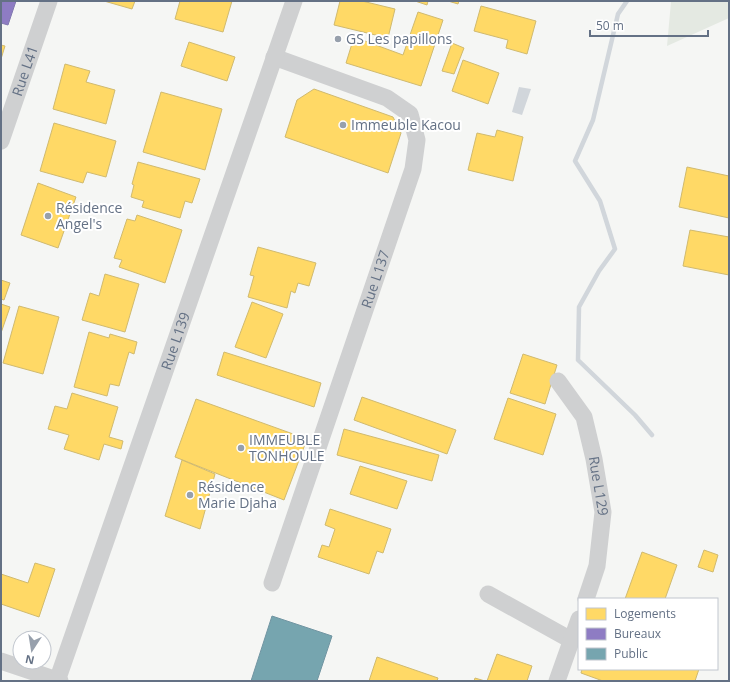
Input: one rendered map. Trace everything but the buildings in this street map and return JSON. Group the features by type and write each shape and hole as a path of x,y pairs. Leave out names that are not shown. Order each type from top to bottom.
{"street":[{"name":"Rue L41","path":"1,141 49,1"},
{"name":"Rue L139","path":"58,681 294,1"},
{"name":"Rue L137","path":"272,583 413,169 417,140 410,114 387,98 274,58"},
{"name":"Rue L129","path":"558,380 584,418 594,459 603,512 597,566 586,598"},
{"path":"488,594 572,640"},
{"path":"557,681 578,621"},
{"path":"1,661 58,681"}],"shaded area":[{"path":"656,1 729,1 729,18 667,46 671,2"},
{"path":"519,87 531,89 522,115 512,112"}],"waterway":[{"path":"627,1 618,14 593,120 575,161 600,201 615,249 599,271 579,307 578,360 635,415 652,435"}],"place":[{"name":"GS Les papillons","path":"338,39"},
{"name":"Immeuble Kacou","path":"343,125"},
{"name":"Résidence Angel's","path":"48,216"},
{"name":"IMMEUBLE TONHOULE","path":"241,448"},
{"name":"Résidence Marie Djaha","path":"190,495"}]}
